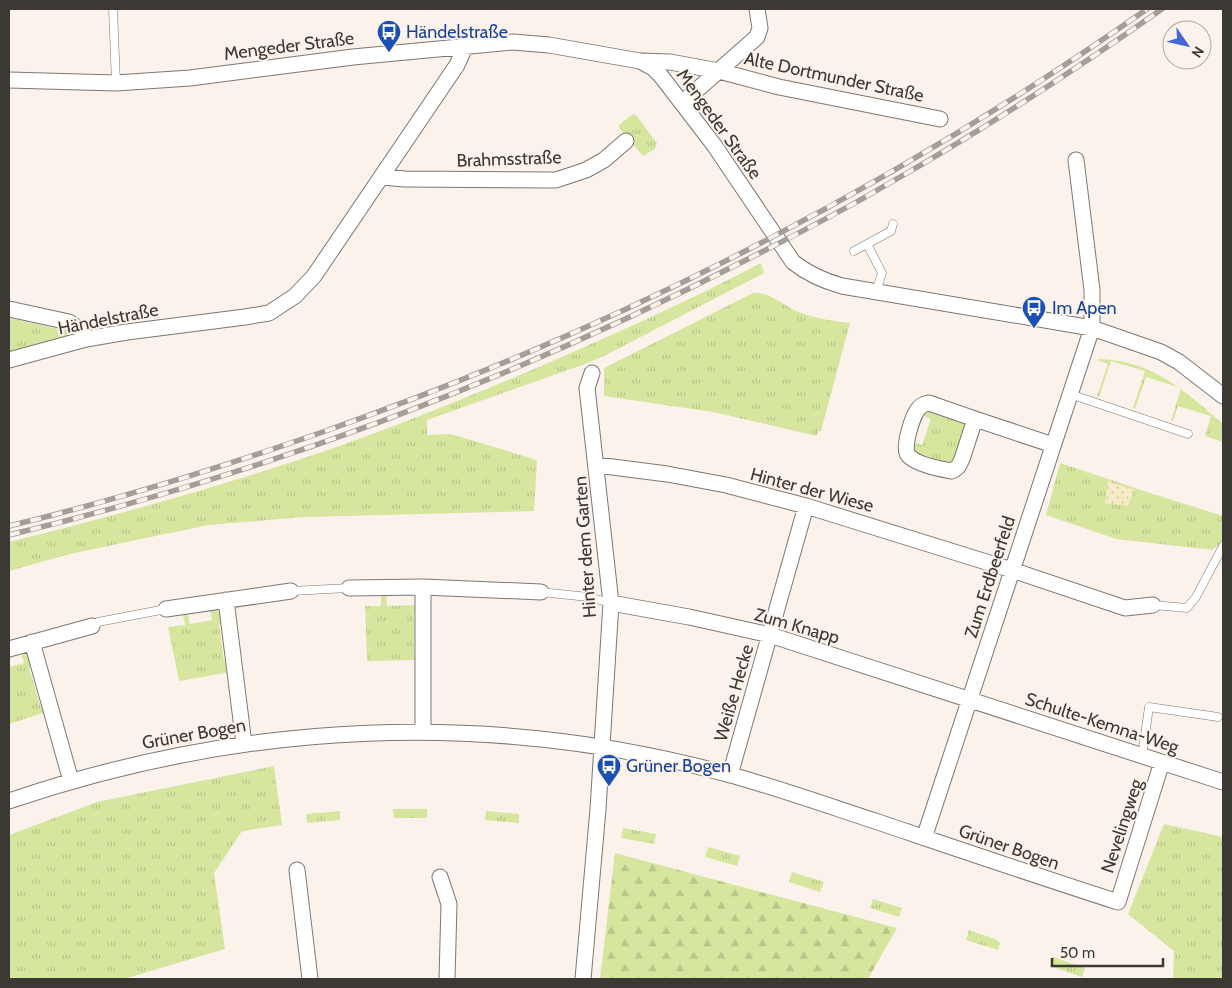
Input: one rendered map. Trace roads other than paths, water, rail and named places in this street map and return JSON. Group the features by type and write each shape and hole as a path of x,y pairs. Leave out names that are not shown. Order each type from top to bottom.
{"street":[{"path":"682,103 757,36 760,28 757,9"},
{"name":"Mengeder Straße","path":"9,80 116,83 190,78 466,45 513,42 550,45 640,61 653,68 682,103 714,145 793,262 802,270 827,282 876,292 1092,328 1161,352 1179,362 1223,396"},
{"name":"Händelstraße","path":"9,360 127,332 245,318 269,313 294,296 314,276 382,177 457,65 466,45"},
{"name":"Alte Dortmunder Straße","path":"640,61 670,62 719,71 779,87 940,119"},
{"name":"Brahmsstraße","path":"382,177 405,179 556,180 586,170 604,160 626,141"},
{"path":"1076,160 1092,290 1092,328"},
{"path":"9,309 69,322 82,331 82,344"},
{"name":"Zum Erdbeerfeld","path":"924,838 1092,328"},
{"name":"Hinter dem Garten","path":"583,979 598,809 611,603 588,388 592,374"},
{"path":"975,419 962,459 958,467 952,470 916,461 906,451 906,444 917,410 922,404 929,403 1053,445"},
{"name":"Hinter der Wiese","path":"597,465 667,474 806,506 1012,570 1124,608 1153,605"},
{"name":"Weiße Hecke","path":"730,775 806,506"},
{"path":"349,588 423,587 541,592"},
{"path":"423,587 423,732"},
{"path":"166,609 291,591"},
{"path":"226,600 244,744"},
{"name":"Zum Knapp","path":"611,603 689,617 770,636 969,700"},
{"path":"9,649 92,626"},
{"path":"32,642 71,781"},
{"name":"Schulte-Kemna-Weg","path":"969,700 1223,782"},
{"name":"Grüner Bogen","path":"9,801 71,781 164,758 244,744 320,736 423,732 460,732 523,737 666,759 730,775 1118,902"},
{"name":"Nevelingweg","path":"1118,902 1162,762"},
{"path":"297,870 310,979"},
{"path":"440,877 448,904 447,979"}],"lane":[{"path":"113,9 116,83"},
{"path":"854,251 891,231 893,224"},
{"path":"867,244 882,273 876,292"},
{"path":"1070,394 1188,434"},
{"path":"1153,605 1187,608 1196,597 1223,546"},
{"path":"291,591 349,588"},
{"path":"541,592 588,596 611,603"},
{"path":"92,626 98,622 166,609"},
{"path":"1142,756 1149,706 1218,717"}],"railway":[{"path":"9,526 164,484 317,434 427,394 535,349 642,301 747,250 850,195 951,136 1050,74 1147,9"},
{"path":"9,535 104,511 293,453 477,384 658,304 814,225 953,146 1024,102 1162,9"}],"place":[{"name":"Händelstraße","path":"389,53"},
{"name":"Im Apen","path":"1034,329"},
{"name":"Grüner Bogen","path":"609,787"}]}
